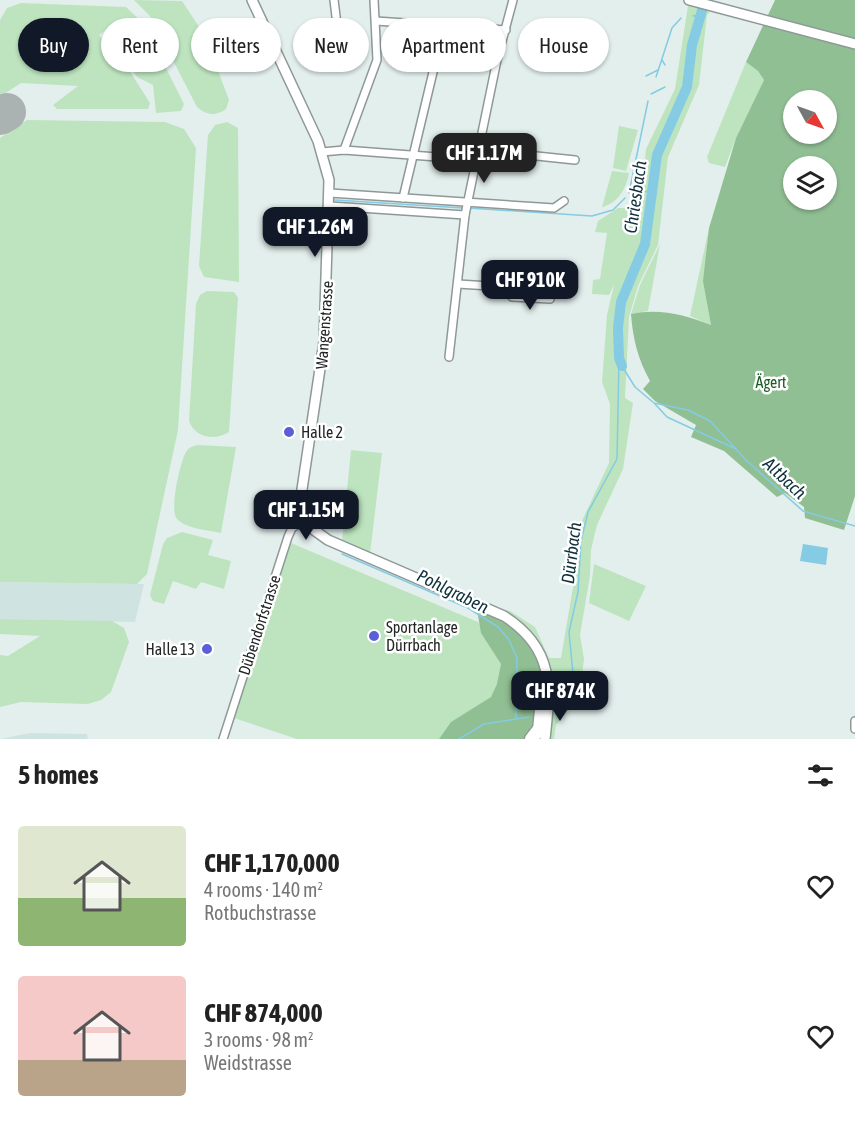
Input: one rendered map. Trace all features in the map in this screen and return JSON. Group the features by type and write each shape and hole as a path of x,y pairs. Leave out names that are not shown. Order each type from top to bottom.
{"main road":[{"name":"Wangenstrasse","path":"252,0 322,152 330,193 324,342 301,496 306,520"},
{"path":"690,0 855,44"},
{"path":"306,520 320,535 342,548 504,616 530,635 542,660 540,737"}],"street":[{"path":"334,0 336,18"},
{"path":"344,150 377,60 374,0"},
{"path":"506,30 513,0"},
{"path":"376,21 381,21"},
{"path":"403,198 433,72"},
{"path":"449,357 466,209 494,72"},
{"path":"322,152 344,150 477,160"},
{"path":"479,150 575,160"},
{"path":"330,193 403,198 466,209"},
{"path":"330,206 554,208 564,201"},
{"path":"458,284 506,287 510,289 512,297 550,300"},
{"name":"Dübendorfstrasse","path":"223,739 288,537 292,528 306,520"},
{"path":"855,721 855,729"}],"shaded area":[{"path":"0,582 144,584 135,622 0,619"},
{"path":"30,733 87,734 88,739 0,739"}],"green space":[{"path":"134,0 182,1 193,18 191,18 191,72 218,72 229,100 226,109 212,114 197,107 179,72 179,18 151,18"},
{"name":"Ägert","path":"775,0 855,0 855,496 844,530 805,518 804,507 785,493 777,497 724,451 691,437 696,425 655,401 643,389 650,381 637,349 631,314 652,312 672,314 711,325 703,281 709,228 736,138 764,80 758,71 746,62"},
{"path":"21,3 126,7 138,18 101,18 101,34 99,35 101,38 101,72 130,72 150,103 148,109 57,109 53,105 78,86 21,83 4,94 0,94 0,20 7,8"},
{"path":"688,6 710,12 707,15 699,85 668,157 658,245 638,286 629,317 625,398 633,403 623,469 597,525 591,550 590,576 580,635 584,659 579,698 556,725 554,739 537,739 476,604 510,611 535,627 549,658 561,658 573,587 580,525 609,463 610,404 602,382 607,315 614,285 609,295 592,294 593,280 600,279 607,233 595,232 598,221 618,208 640,208 646,149 675,89"},
{"path":"746,62 758,71 764,80 736,138 725,167 709,163 707,157"},
{"path":"134,72 168,72 184,104 181,111 156,113 153,85 137,77"},
{"path":"27,120 165,122 184,129 196,148 178,430 147,574 137,584 0,582 0,138"},
{"path":"227,122 238,128 239,282 204,277 199,266 208,135 215,125"},
{"path":"619,126 638,130 626,171 613,168"},
{"path":"612,171 629,173 628,179 617,199 602,207"},
{"path":"709,228 704,281 711,325 690,316"},
{"path":"660,244 648,311 631,314 640,285"},
{"path":"207,291 234,292 238,298 229,432 211,437 200,434 189,421 196,304 200,295"},
{"path":"198,445 236,447 221,533 186,525 177,519 175,514 176,486 184,457 188,449"},
{"path":"351,450 382,453 370,554 342,541"},
{"path":"182,532 213,540 208,555 231,561 224,589 201,582 196,589 173,581 164,604 153,601 150,595 163,544 167,538"},
{"name":"Sportanlage Dürrbach","path":"291,543 478,622 497,650 501,664 498,685 490,699 440,739 297,739 234,718"},
{"path":"594,564 646,586 629,621 589,603"},
{"path":"476,604 514,624 532,643 538,655 542,669 543,691 531,739 439,739 451,722 491,697 497,684 501,664 481,633"},
{"path":"0,619 112,621 124,628 129,642 111,692 101,700 88,704 21,702 0,707 0,655 8,656 40,636 0,634"}],"water":[{"path":"803,544 828,548 826,565 800,561"}],"waterway":[{"name":"Chriesbach","path":"622,366 619,358 618,328 621,302 645,244 657,155 687,87 692,45 705,0"},
{"path":"693,16 699,15"},
{"path":"656,77 672,28 681,18"},
{"path":"662,60 665,65"},
{"path":"646,76 658,70"},
{"path":"651,94 665,87"},
{"path":"629,193 648,101"},
{"path":"634,195 652,190"},
{"path":"468,208 592,216 613,210 625,198"},
{"path":"335,200 463,208"},
{"name":"Dürrbach","path":"555,714 567,704 574,684 569,632 578,592 581,541 588,512 617,459 619,358"},
{"name":"Altbach","path":"622,366 635,387 654,403 688,410 710,421 747,461 803,511 855,526"},
{"name":"Altbach","path":"655,404 667,417 736,449"},
{"name":"Pohlgraben","path":"342,554 468,608 498,627 509,640 517,658 516,718"},
{"name":"Dürrbach","path":"459,739 484,724 529,717"}],"taxiway":[{"path":"0,112 7,112"}],"runway":[{"path":"0,116 7,112"}],"place":[{"name":"Halle 2","path":"289,432"},
{"name":"Sportanlage Dürrbach","path":"374,636"},
{"name":"Halle 13","path":"207,649"}]}
